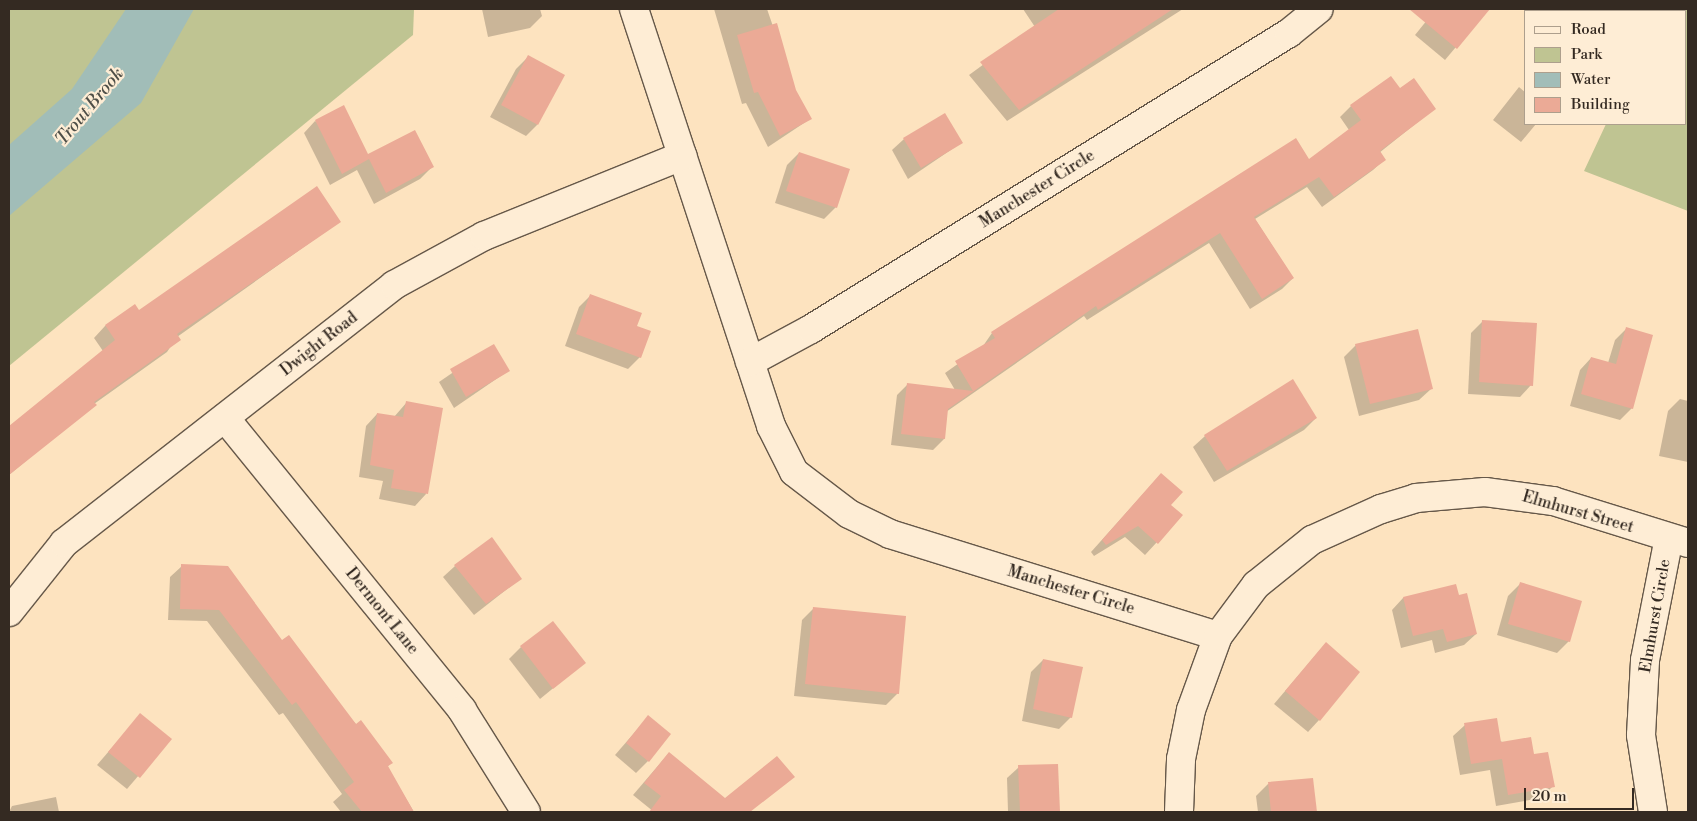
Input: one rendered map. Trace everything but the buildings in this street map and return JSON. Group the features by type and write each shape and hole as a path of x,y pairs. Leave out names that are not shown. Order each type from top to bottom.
{"street":[{"name":"Manchester Circle","path":"634,9 771,426 794,472 849,514 890,534 1218,636"},
{"name":"Manchester Circle","path":"750,362 812,329 1289,33 1319,9"},
{"name":"Dwight Road","path":"9,612 64,544 394,285 484,236 682,156"},
{"name":"Dermont Lane","path":"225,418 462,710 526,812"},
{"name":"Elmhurst Street","path":"1179,812 1181,759 1191,710 1218,636 1256,586 1312,540 1381,508 1416,498 1451,493 1517,494 1679,541"},
{"name":"Elmhurst Circle","path":"1653,812 1641,735 1645,660 1679,541"}],"green space":[{"path":"9,9 414,9 413,35 9,366"},
{"path":"1660,9 1688,9 1688,211 1584,171 1606,125 1687,125 1687,10"}],"water":[{"name":"Trout Brook","path":"126,9 194,9 141,103 9,216 9,145 72,89"}]}
